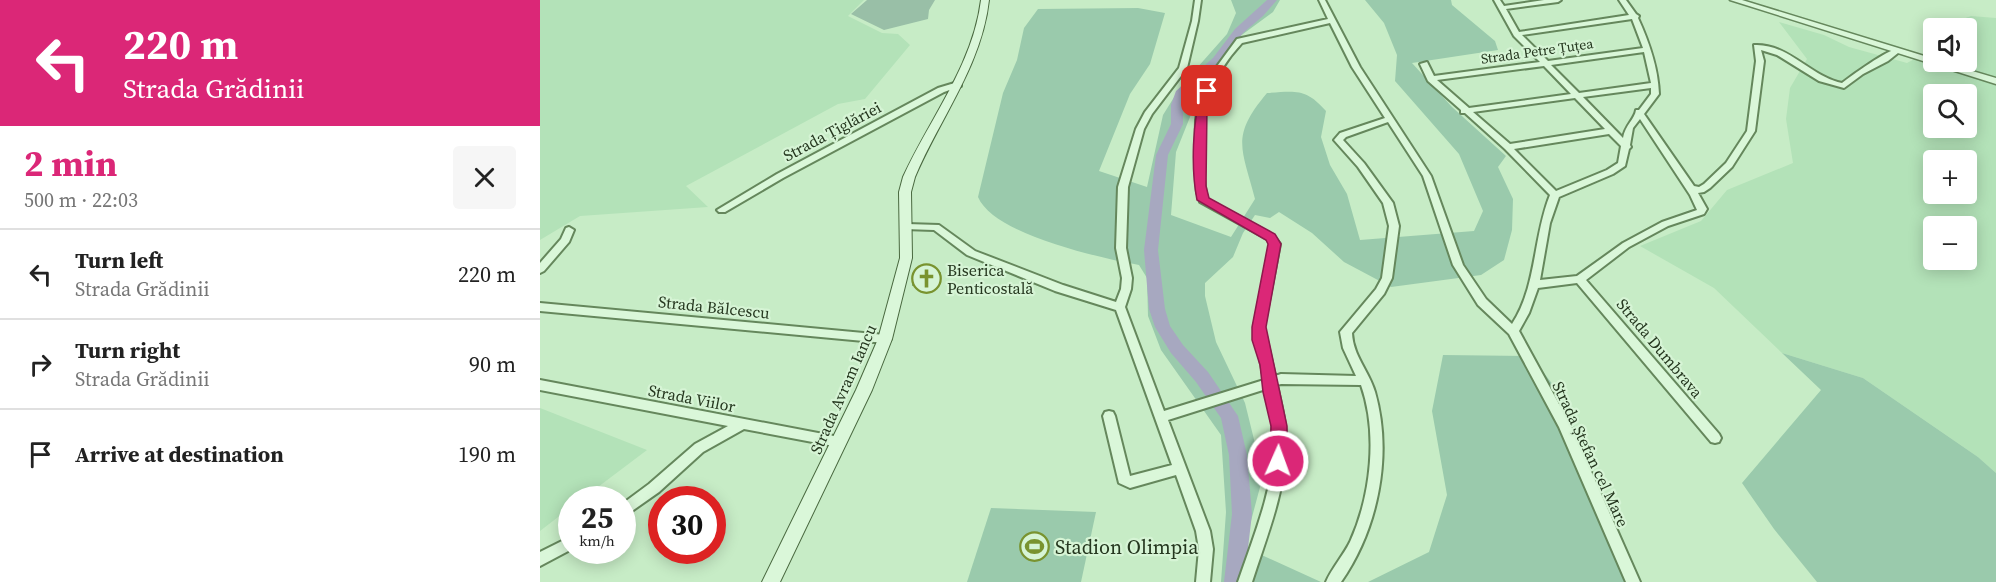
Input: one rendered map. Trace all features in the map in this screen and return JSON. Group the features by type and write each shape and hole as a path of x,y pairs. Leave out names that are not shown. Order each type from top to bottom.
{"main road":[{"name":"Strada Avram Iancu","path":"771,582 839,442 885,339 906,258 905,192 909,177 958,84 982,26 985,0"}],"street":[{"path":"1198,0 1196,21 1183,68 1148,114 1140,129 1123,187 1120,212 1121,248 1127,278 1126,290 1120,307 1203,531 1206,549 1203,582"},
{"name":"Strada Ștefan cel Mare","path":"1322,0 1356,67 1427,176 1458,265 1469,284 1490,310 1513,331 1565,426 1633,582"},
{"path":"1497,0 1517,34 1627,147"},
{"path":"1502,8 1558,0"},
{"path":"1513,331 1525,310 1533,285 1544,230 1555,195 1619,167 1624,160 1629,128 1655,94 1655,86 1636,16 1622,0"},
{"path":"1734,0 1996,81"},
{"path":"1517,34 1636,16"},
{"path":"1245,582 1277,476 1280,445 1279,426 1259,327 1274,240 1208,204 1201,194 1203,101 1240,40 1331,21"},
{"path":"1691,189 1701,190 1730,165 1751,131 1760,61 1757,48 1776,53 1832,84 1844,86 1860,72 1895,51"},
{"name":"Strada Petre Țuțea","path":"1431,79 1646,50"},
{"path":"1424,64 1431,79 1464,111 1508,147 1555,195"},
{"name":"Strada Țiglăriei","path":"722,210 780,176 941,90 958,84"},
{"path":"1464,111 1655,86"},
{"path":"1533,285 1580,279 1626,245 1665,224 1701,212 1700,202 1640,112"},
{"path":"1333,582 1352,553 1366,516 1375,481 1372,404 1365,381 1349,353 1346,332 1380,291 1387,278 1390,266 1393,217 1388,203 1361,165 1338,140 1343,135 1390,119"},
{"path":"1508,147 1611,131"},
{"path":"907,227 936,227 971,253 1059,288 1120,307"},
{"path":"540,269 566,240 569,230"},
{"name":"Strada Dumbrava","path":"1580,279 1714,438"},
{"name":"Strada Bălcescu","path":"540,307 885,339"},
{"path":"1160,417 1288,379 1365,381"},
{"name":"Strada Viilor","path":"541,386 839,442"},
{"path":"1109,416 1124,479 1130,482 1181,468"},
{"path":"636,502 699,448 742,424"},
{"path":"540,559 558,549"}],"green space":[{"path":"540,0 864,0 848,16 882,33 898,34 910,45 865,99 838,104 686,186 708,207 580,216 540,240"},
{"path":"867,0 935,0 929,10 928,19 884,30 851,14"},
{"path":"1231,0 1280,0 1273,12 1239,37 1204,82 1176,152 1171,215 1231,237 1255,199 1243,155 1242,143 1248,121 1267,93 1286,92 1306,95 1326,111 1321,137 1330,165 1347,194 1360,240 1474,231 1483,211 1459,154 1395,81 1397,55 1384,23 1365,0 1451,0 1452,5 1495,41 1498,50 1412,63 1452,107 1506,156 1498,167 1513,199 1512,230 1504,260 1481,275 1391,287 1344,262 1312,233 1279,212 1270,218 1255,215 1243,233 1233,257 1205,283 1205,296 1216,342 1245,403 1263,476 1244,547 1321,582 1221,582 1226,512 1221,435 1161,350 1148,316 1147,278 1139,265 1050,243 1026,233 1005,223 988,211 978,197 1003,93 1017,60 1024,28 1038,9 1138,8 1165,13 1150,64 1130,94 1099,171 1147,187 1163,115 1181,86 1227,34 1236,13"},
{"path":"1971,16 1996,18 1996,473 1978,457 1863,378 1782,353 1714,288 1640,246 1701,221 1727,190 1793,163 1786,119 1790,88 1807,59 1779,22 1824,35 1849,47 1907,63 1922,55 1923,72 1977,72 1977,18 1965,18"},
{"path":"1782,353 1863,378 1978,457 1996,473 1996,582 1817,582 1774,529 1742,483 1821,390"},
{"path":"1443,355 1531,356 1563,398 1616,530 1629,582 1368,582 1429,552 1447,495 1432,411"},
{"path":"540,408 647,450 599,486 558,486 558,517 540,531"},
{"name":"Stadion Olimpia","path":"991,508 1096,512 1081,582 967,582"}],"building":[{"name":"Biserica Penticostală","path":"940,273 938,283 913,285 915,275"}],"waterway":[{"path":"1234,582 1242,514 1238,455 1229,416 1202,377 1177,349 1163,327 1157,309 1151,250 1162,155 1177,124 1177,105 1182,91 1217,60 1239,31 1260,14 1272,0"}],"place":[{"name":"Biserica Penticostală","path":"926,279"},
{"name":"Stadion Olimpia","path":"1034,547"}],"route":[{"path":"1207,91 1202,107 1200,186 1203,200 1270,237 1275,244 1259,327 1279,426 1278,461"}]}
